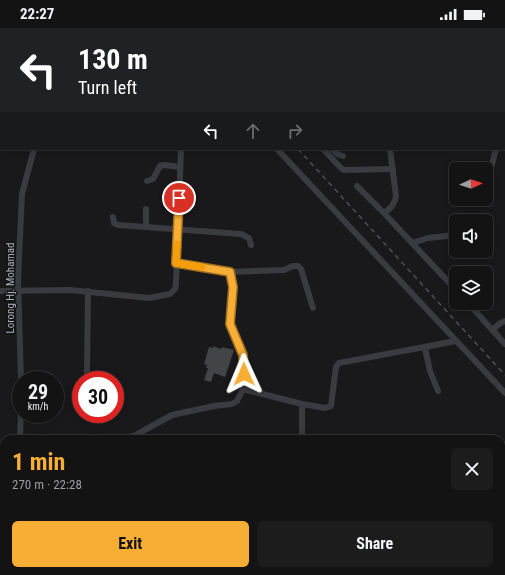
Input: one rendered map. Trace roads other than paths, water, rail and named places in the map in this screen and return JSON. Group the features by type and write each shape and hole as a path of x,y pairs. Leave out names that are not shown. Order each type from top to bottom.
{"street":[{"name":"Lorong Hj. Mohamad","path":"21,371 19,291 22,194 34,150"},
{"path":"0,291 88,291 148,298 168,294 173,291 175,288 181,150"},
{"path":"278,150 505,393"},
{"path":"324,150 344,170 393,169"},
{"path":"333,150 337,154 343,156"},
{"path":"384,213 392,208 396,196 390,150"},
{"path":"493,162 496,150"},
{"path":"147,181 154,178 160,166 180,167"},
{"path":"357,186 449,283"},
{"path":"146,209 146,227"},
{"path":"113,217 113,221 116,224 241,234 249,238 250,245"},
{"path":"412,243 428,238 449,236"},
{"path":"176,263 230,272 284,270 293,266 298,266 301,269 313,308"},
{"path":"137,435 172,415 214,406 232,404 237,401 243,388 244,356 230,323 233,287 230,272"},
{"path":"87,371 88,291"},
{"path":"474,310 505,344"},
{"path":"492,330 505,321"},
{"path":"243,388 302,404 325,408 331,406 336,367 339,363 456,341"},
{"path":"425,348 429,370 438,391"},
{"path":"302,404 302,435"},
{"path":"20,435 21,423"}],"railway":[{"path":"299,150 505,375"}]}
